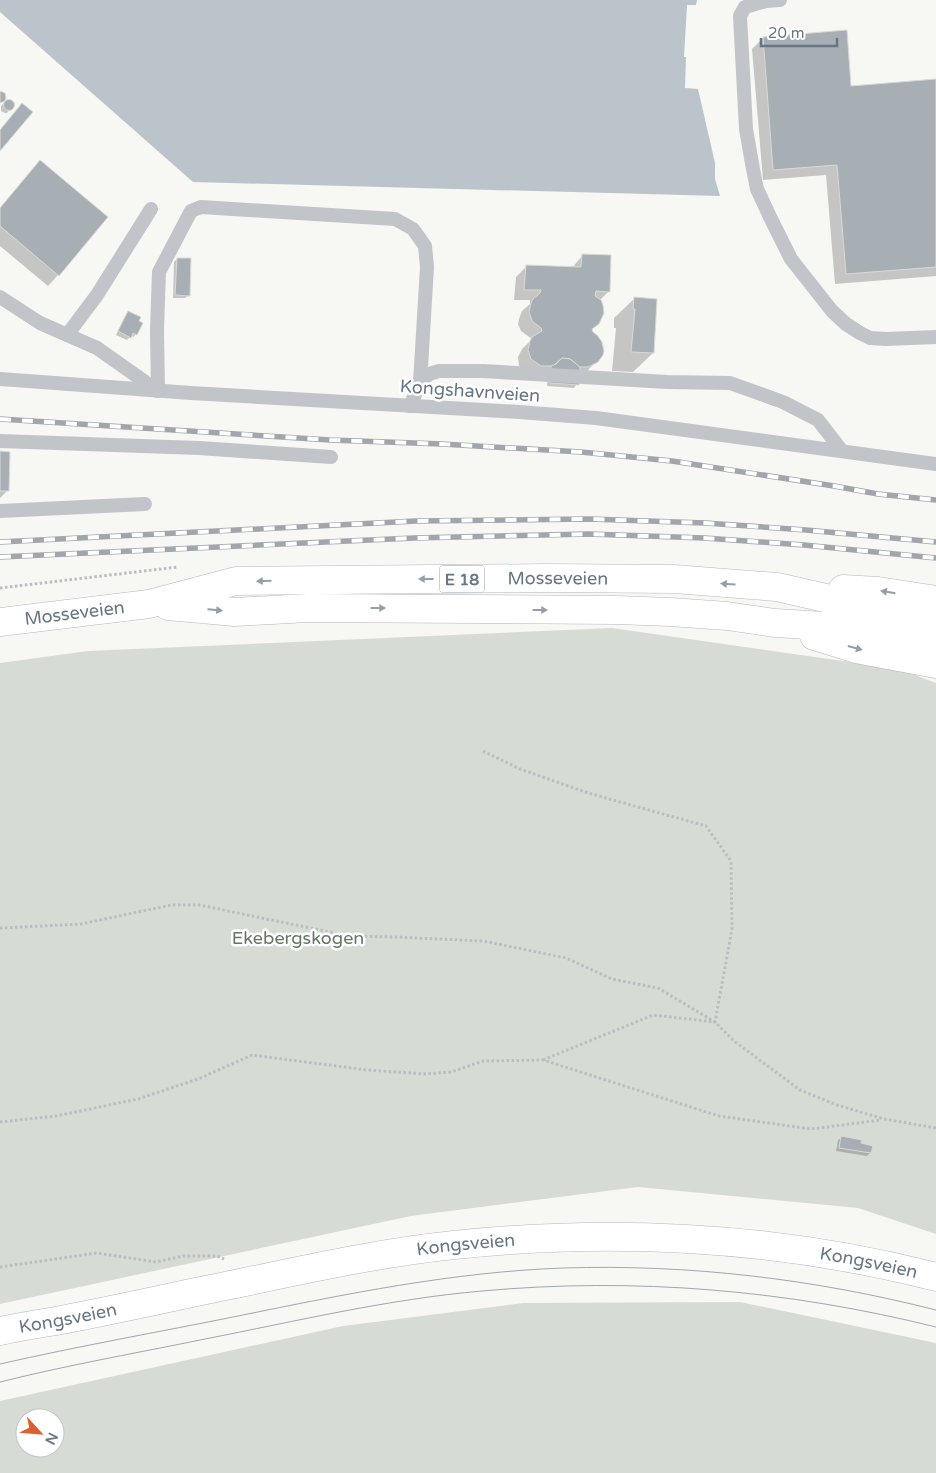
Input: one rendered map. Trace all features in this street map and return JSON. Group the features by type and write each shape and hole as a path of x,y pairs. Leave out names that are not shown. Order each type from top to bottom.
{"main road":[{"name":"Mosseveien","path":"0,622 149,604 236,581 547,578 664,579 777,587 936,621"},
{"name":"E 18","path":"777,587 878,590 936,600"},
{"name":"Mosseveien","path":"149,604 235,612 308,608 617,610 727,616 775,623 858,628 936,642"},
{"name":"E 18","path":"775,623 856,649 936,664"},
{"name":"Kongsveien","path":"0,1331 359,1259 454,1245 530,1239 654,1237 781,1247 853,1258 936,1277"}],"lane":[{"path":"780,0 760,2 745,7 740,16 746,129 758,189 770,219 791,259 832,311 846,324 870,338 936,337"},
{"path":"158,391 156,330 160,272 190,211 201,206 395,219 413,229 425,246 427,267 420,383 410,406"},
{"path":"67,335 97,295 151,209"},
{"path":"0,297 40,323 97,348 158,391"},
{"path":"420,383 429,374 439,370 667,382 730,383 779,400 818,420 842,452"},
{"name":"Kongshavnveien","path":"0,379 158,391 596,418 936,464"},
{"path":"0,441 199,448 332,457"},
{"path":"0,511 145,504"}],"path":[{"path":"483,751 520,769 588,793 706,826 731,861 732,929 715,1022"},
{"path":"0,928 81,924 171,905 199,905 349,936 484,941 566,958 612,979 658,988 715,1022 734,1041 800,1090 884,1119 936,1128"},
{"path":"543,1060 653,1015 715,1022"},
{"path":"0,1122 56,1116 138,1098 198,1079 252,1055 367,1070 426,1074 451,1072 483,1061 543,1060 719,1116 811,1129 884,1119"},
{"path":"0,1267 97,1253 156,1262 183,1256 217,1256 229,1261"}],"green space":[{"name":"Ekebergskogen","path":"612,628 899,669 936,683 936,1234 858,1208 638,1187 411,1216 0,1304 0,663 88,651"},
{"path":"740,1302 936,1343 936,1473 0,1473 0,1401 343,1326 523,1303"}],"shaded area":[{"path":"0,0 697,0 696,5 687,5 684,57 686,57 685,88 698,89 715,163 715,179 720,196 193,182 0,12"}],"building":[{"path":"847,30 851,86 936,79 936,267 846,274 837,165 773,170 763,37"},
{"path":"0,91 5,93 6,97 5,101 0,103"},
{"path":"9,99 15,105 9,111 3,105"},
{"path":"22,103 33,112 0,151 0,130"},
{"path":"40,160 108,217 59,276 0,226 0,208"},
{"path":"582,254 611,255 610,292 596,291 595,296 601,300 604,313 599,324 592,329 602,342 603,355 598,362 588,367 580,367 570,359 562,358 553,366 541,366 531,359 528,350 532,337 542,331 532,321 529,312 533,299 541,290 524,290 526,265 581,267"},
{"path":"177,258 191,258 190,296 175,295"},
{"path":"634,297 657,299 654,353 631,352 635,309 633,309"},
{"path":"128,311 141,317 139,321 143,323 137,335 133,333 131,338 118,331"},
{"path":"562,358 570,359 580,367 579,385 550,383 551,366"},
{"path":"0,451 10,452 9,491 0,491"},
{"path":"841,1136 862,1140 861,1143 873,1146 871,1153 839,1148"}],"tram line":[{"path":"0,1364 359,1292 440,1279 522,1270 610,1267 704,1271 798,1282 890,1299 936,1310"},
{"path":"0,1382 102,1359 412,1299 539,1287 654,1286 710,1290 824,1304 936,1327"}],"railway":[{"path":"0,419 330,440 581,452 672,461 878,494 936,500"},
{"path":"0,542 416,521 590,519 705,523 936,542"},
{"path":"0,557 414,538 589,534 704,538 804,545 936,558"}]}
